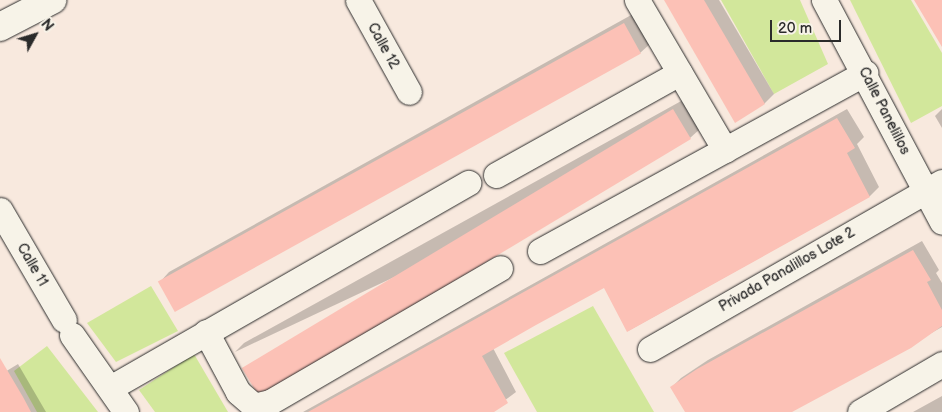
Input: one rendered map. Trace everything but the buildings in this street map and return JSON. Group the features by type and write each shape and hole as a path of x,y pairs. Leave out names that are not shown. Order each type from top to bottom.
{"main road":[{"path":"0,28 52,0"}],"street":[{"name":"Calle 12","path":"358,0 409,92"},
{"path":"637,0 725,150"},
{"name":"Calle Panelillos","path":"824,0 933,187 942,222"},
{"path":"496,175 679,73"},
{"path":"540,251 866,73"},
{"path":"110,388 468,183"},
{"name":"Privada Panalillos Lote 2","path":"650,349 933,187"},
{"name":"Calle 11","path":"0,210 68,328 126,412"},
{"path":"206,332 238,392 254,406 270,402 500,268"},
{"path":"860,412 942,364"}],"green space":[{"path":"721,0 800,0 828,64 774,94"},
{"path":"850,0 911,0 942,53 942,106 911,123"},
{"path":"151,286 178,331 116,362 87,323"},
{"path":"593,306 654,412 537,412 504,353"},
{"path":"47,346 98,412 37,412 14,371"},
{"path":"194,354 228,412 155,412 139,390"}]}
